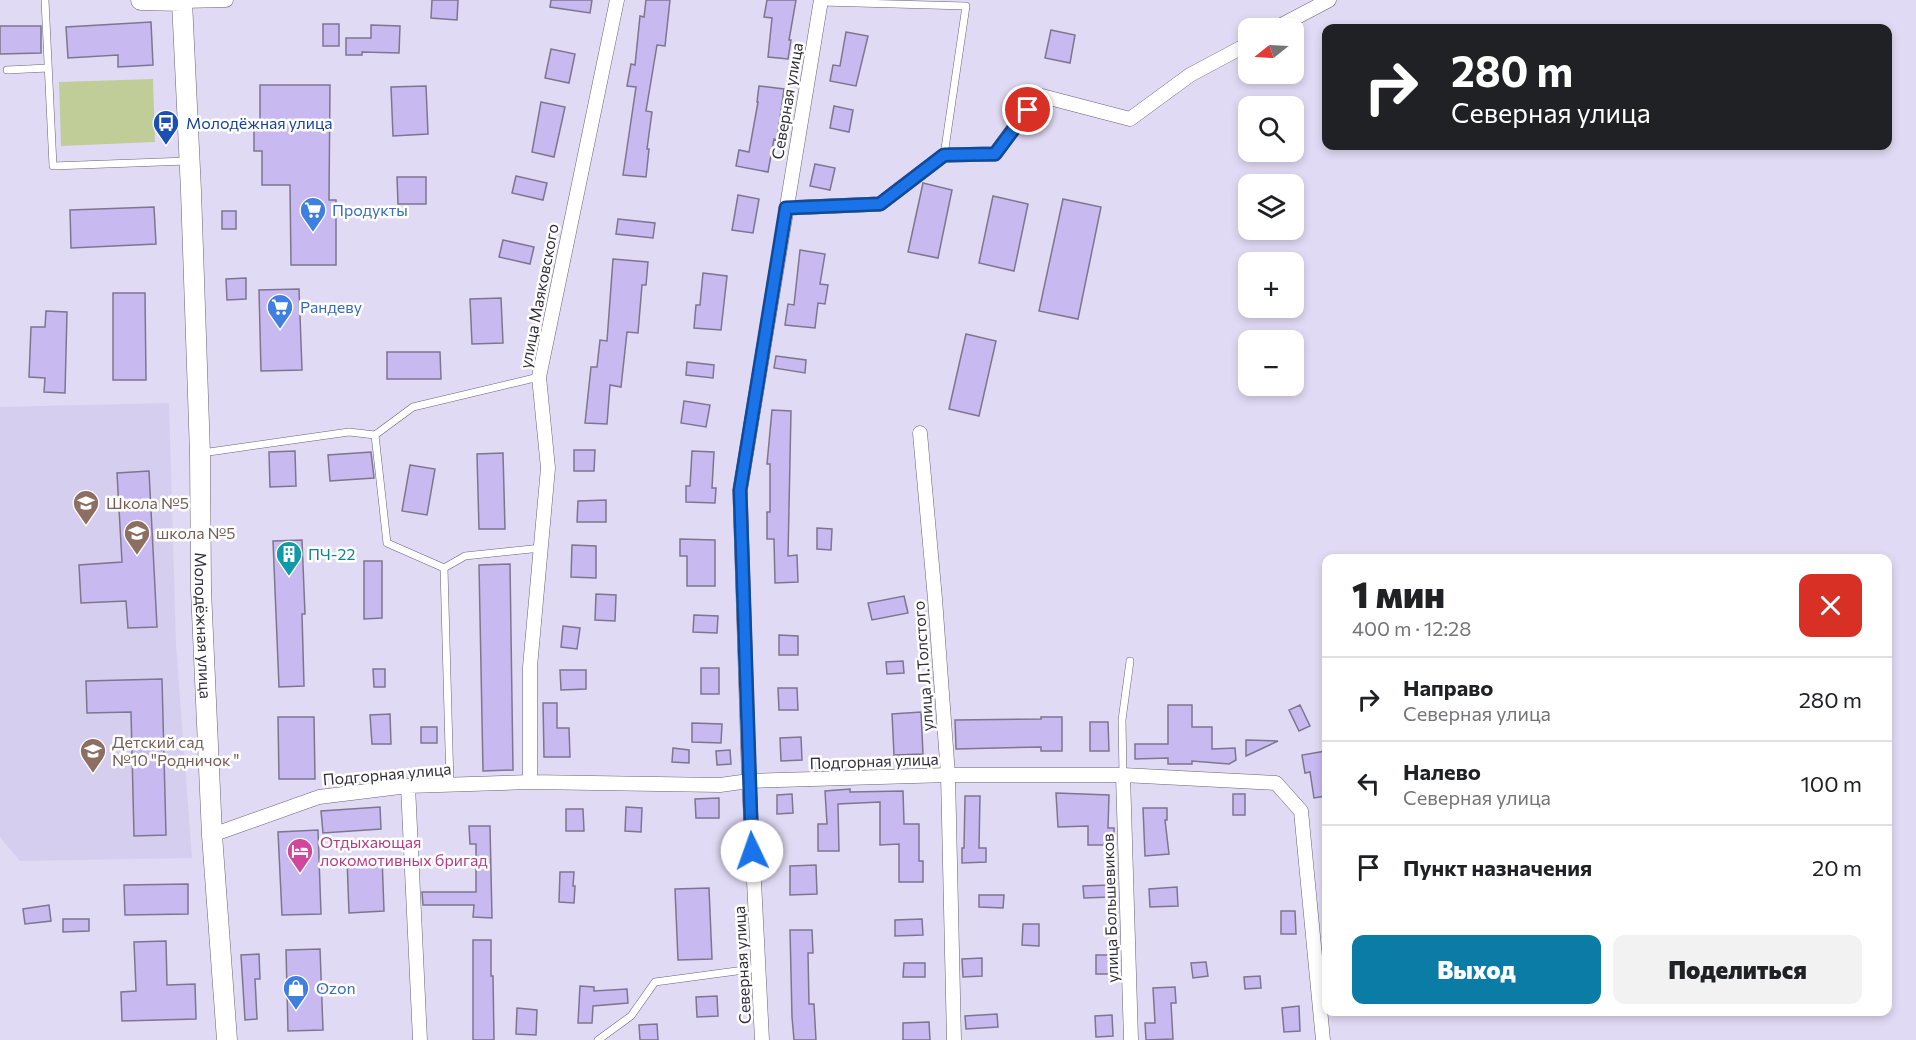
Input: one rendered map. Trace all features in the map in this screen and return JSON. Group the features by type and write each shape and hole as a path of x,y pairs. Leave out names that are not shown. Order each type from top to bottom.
{"street":[{"path":"141,0 226,0"},
{"name":"улица Маяковского","path":"530,782 530,667 548,468 539,377 617,0"},
{"path":"1295,18 1329,0"},
{"name":"Молодёжная улица","path":"182,1 200,454 201,590 212,836 227,1040"},
{"name":"Северная улица","path":"762,1040 749,781 740,490 821,1"},
{"path":"786,208 880,204 944,155 995,154 1038,95 1130,119 1190,75 1238,49"},
{"name":"улица Л.Толстого","path":"920,433 948,775 954,1040"},
{"name":"Подгорная улица","path":"212,836 319,797 408,786 530,782 720,785 749,781 948,775 1123,776 1276,783 1301,811 1323,1040"},
{"name":"улица Большевиков","path":"1123,776 1131,1040"},
{"path":"408,786 420,1040"}],"lane":[{"path":"45,0 52,166 189,161"},
{"path":"821,1 966,6 944,155"},
{"path":"7,70 48,68"},
{"path":"200,454 349,432 375,435 413,406 539,377"},
{"path":"375,435 387,543 444,568"},
{"path":"444,568 465,556 541,548"},
{"path":"444,568 450,785"},
{"path":"1123,776 1122,720 1130,661"},
{"path":"598,1040 631,1016 655,982 759,968"}],"shaded area":[{"path":"169,403 176,645 192,858 20,861 0,837 0,407"}],"green space":[{"path":"153,79 155,142 61,146 59,82"}],"building":[{"path":"432,0 458,0 457,20 431,18"},
{"path":"551,0 592,0 590,13 550,7"},
{"path":"646,0 670,0 665,46 657,45 646,111 652,112 646,177 623,175 636,87 627,86 631,64 635,65 640,16 644,17"},
{"path":"767,0 796,0 788,59 768,57 772,18 764,17"},
{"path":"151,22 153,65 118,67 118,55 68,58 66,27"},
{"path":"323,24 339,24 339,46 323,46"},
{"path":"371,25 400,26 399,53 362,52 362,55 346,55 346,38 371,38"},
{"path":"0,26 41,26 41,53 0,54"},
{"path":"1051,30 1075,35 1070,63 1045,58"},
{"path":"846,32 868,36 856,86 830,81 833,65 840,66"},
{"path":"551,49 575,54 569,83 545,78"},
{"path":"260,85 330,85 329,200 336,200 336,265 291,265 290,185 262,185 262,151 254,151 254,126 260,126"},
{"path":"426,86 428,134 393,136 391,87"},
{"path":"759,86 784,89 777,140 774,139 768,172 736,166 739,150 749,152"},
{"path":"541,102 565,107 554,157 532,152"},
{"path":"834,106 853,110 849,132 830,128"},
{"path":"815,164 835,168 830,190 810,186"},
{"path":"516,176 547,183 543,200 512,193"},
{"path":"397,177 426,177 426,204 398,204"},
{"path":"923,183 952,190 938,258 908,252"},
{"path":"738,195 759,199 753,233 732,230"},
{"path":"993,196 1028,204 1014,271 979,263"},
{"path":"1063,199 1101,207 1078,319 1039,311"},
{"path":"154,207 156,244 71,248 70,210"},
{"path":"222,211 236,211 236,229 222,229"},
{"path":"618,219 655,223 653,238 616,234"},
{"path":"503,240 534,247 530,264 499,257"},
{"path":"800,250 825,254 820,284 828,285 825,304 818,303 815,328 785,325 788,304 794,305"},
{"path":"613,259 648,262 646,285 642,285 638,333 627,332 621,387 610,385 607,424 585,423 591,367 597,367 600,340 607,341"},
{"path":"703,273 727,276 721,330 694,328 696,305 700,305"},
{"path":"246,278 246,299 227,300 226,279"},
{"name":"Рандеву","path":"299,289 302,370 261,371 259,290"},
{"path":"113,293 145,293 146,380 113,380"},
{"path":"501,298 503,343 472,344 470,299"},
{"path":"46,311 67,312 65,393 44,392 45,378 29,377 31,327 45,327"},
{"path":"966,334 996,341 979,416 949,409"},
{"path":"387,352 440,352 441,379 387,379"},
{"path":"776,356 806,360 805,373 774,368"},
{"path":"687,362 714,365 713,378 686,375"},
{"path":"684,401 710,405 706,427 681,423"},
{"path":"772,410 791,411 788,556 797,555 798,582 775,583 774,539 767,539 767,512 770,512 770,464 767,464"},
{"path":"574,450 595,450 594,471 574,471"},
{"path":"295,451 296,486 270,487 269,452"},
{"path":"692,451 714,452 712,488 716,488 715,503 686,502 686,486 690,486"},
{"path":"371,452 374,478 330,481 328,455"},
{"path":"503,453 505,529 479,529 477,454"},
{"path":"410,465 435,469 427,515 402,511"},
{"path":"149,471 157,627 128,628 126,601 81,603 79,565 122,562 117,473"},
{"path":"606,500 606,522 577,522 578,501"},
{"path":"817,528 832,529 831,550 817,549"},
{"path":"680,539 715,540 715,586 687,586 687,556 680,556"},
{"path":"302,540 305,614 302,614 304,686 279,687 273,541"},
{"path":"572,545 596,546 596,578 571,577"},
{"path":"364,561 382,561 382,618 364,619"},
{"path":"510,564 513,770 483,771 479,565"},
{"path":"596,594 616,595 615,621 595,620"},
{"path":"904,596 908,613 872,620 868,603"},
{"path":"694,615 718,616 717,633 693,632"},
{"path":"563,626 580,628 577,649 561,647"},
{"path":"779,635 798,636 798,655 779,655"},
{"path":"903,661 904,673 887,674 886,662"},
{"path":"701,668 719,668 719,694 701,694"},
{"path":"373,669 385,669 385,687 374,687"},
{"path":"560,670 586,670 586,689 561,690"},
{"path":"162,679 166,835 134,836 131,712 87,713 86,681"},
{"path":"778,688 797,688 798,710 779,710"},
{"path":"543,703 557,703 557,728 569,728 570,757 544,757"},
{"path":"1168,705 1192,705 1192,727 1212,727 1212,749 1235,748 1236,760 1229,764 1192,761 1192,764 1168,764 1168,758 1135,759 1135,744 1168,744"},
{"path":"1300,705 1310,726 1299,731 1289,710"},
{"path":"921,712 923,754 894,755 892,714"},
{"path":"390,714 391,744 372,744 370,715"},
{"path":"278,717 314,717 315,779 279,779"},
{"path":"1041,717 1062,717 1062,751 1041,751 1041,747 956,749 955,720 1041,719"},
{"path":"1090,722 1108,722 1109,751 1090,751"},
{"path":"692,723 722,724 721,743 692,742"},
{"path":"421,727 437,727 437,743 421,743"},
{"path":"801,737 802,760 781,761 780,738"},
{"path":"1246,740 1278,741 1246,756"},
{"path":"673,748 689,750 689,763 672,762"},
{"path":"730,750 731,764 717,765 716,751"},
{"path":"1322,752 1322,797 1314,798 1310,772 1305,773 1302,755"},
{"path":"850,789 850,792 903,791 904,824 919,824 919,861 923,861 923,882 899,882 899,844 880,845 880,802 838,804 839,851 818,851 818,824 827,824 825,791"},
{"path":"1056,793 1109,795 1108,828 1114,828 1114,845 1088,845 1088,826 1058,827"},
{"path":"792,794 793,813 777,814 777,795"},
{"path":"1233,794 1245,794 1245,815 1233,815"},
{"path":"965,796 980,796 979,848 986,848 986,862 962,863"},
{"path":"719,798 719,818 696,818 695,799"},
{"path":"380,807 381,829 323,833 321,811"},
{"path":"626,807 642,808 641,832 625,831"},
{"path":"1143,808 1167,808 1167,820 1165,820 1169,854 1145,856"},
{"path":"566,809 583,809 584,831 566,831"},
{"path":"469,826 490,826 492,918 473,917 474,905 423,905 422,892 476,892 476,844 470,844"},
{"path":"318,830 321,914 282,915 278,832"},
{"path":"382,857 384,911 349,913 347,858"},
{"path":"816,865 817,894 790,895 790,866"},
{"path":"560,872 574,872 574,903 559,902"},
{"path":"188,884 188,914 125,915 124,885"},
{"path":"1110,885 1111,897 1084,898 1083,886"},
{"path":"1177,887 1178,906 1150,907 1149,889"},
{"path":"709,888 712,959 678,960 675,889"},
{"path":"979,895 1004,895 1003,908 979,907"},
{"path":"49,905 51,921 25,924 23,909"},
{"path":"1281,911 1295,911 1296,934 1281,934"},
{"path":"63,919 89,919 89,931 63,932"},
{"path":"922,919 923,935 895,936 895,920"},
{"path":"1023,924 1039,924 1039,946 1022,945"},
{"path":"790,930 812,930 813,953 808,953 809,1004 814,1004 816,1040 794,1040"},
{"path":"473,940 491,940 494,1040 473,1040"},
{"path":"166,941 167,985 195,984 196,1019 122,1021 121,992 136,991 134,942"},
{"path":"320,949 323,1030 288,1031 286,950"},
{"path":"259,954 260,979 255,979 257,1019 245,1020 241,955"},
{"path":"1096,955 1110,955 1110,974 1096,974"},
{"path":"982,958 982,976 963,977 962,959"},
{"path":"1206,962 1208,976 1193,978 1191,963"},
{"path":"904,963 925,963 925,977 903,977"},
{"path":"1260,976 1261,988 1245,989 1244,977"},
{"path":"580,986 594,987 594,991 627,989 628,1003 593,1006 592,1023 578,1023"},
{"path":"1175,987 1176,1003 1171,1003 1173,1039 1146,1040 1145,1023 1155,1023 1153,988"},
{"path":"717,996 718,1016 697,1017 696,997"},
{"path":"1299,1006 1300,1031 1284,1032 1282,1008"},
{"path":"517,1008 537,1010 536,1035 516,1034"},
{"path":"997,1014 998,1027 966,1029 965,1016"},
{"path":"1112,1015 1113,1036 1096,1037 1095,1016"},
{"path":"929,1022 930,1040 903,1040 903,1023"},
{"path":"657,1024 658,1040 640,1040 639,1025"}],"place":[{"name":"Молодёжная улица","path":"166,146"},
{"name":"Продукты","path":"313,233"},
{"name":"Рандеву","path":"280,330"},
{"name":"Школа №5","path":"86,526"},
{"name":"школа №5","path":"137,556"},
{"name":"ПЧ-22","path":"289,577"},
{"name":"Детский сад №10 \"Родничок \"","path":"93,774"},
{"name":"Отдыхающая локомотивных бригад","path":"300,874"},
{"name":"Ozon","path":"296,1011"}],"route":[{"path":"752,851 740,490 786,208 880,204 944,155 995,154 1028,110"}]}
